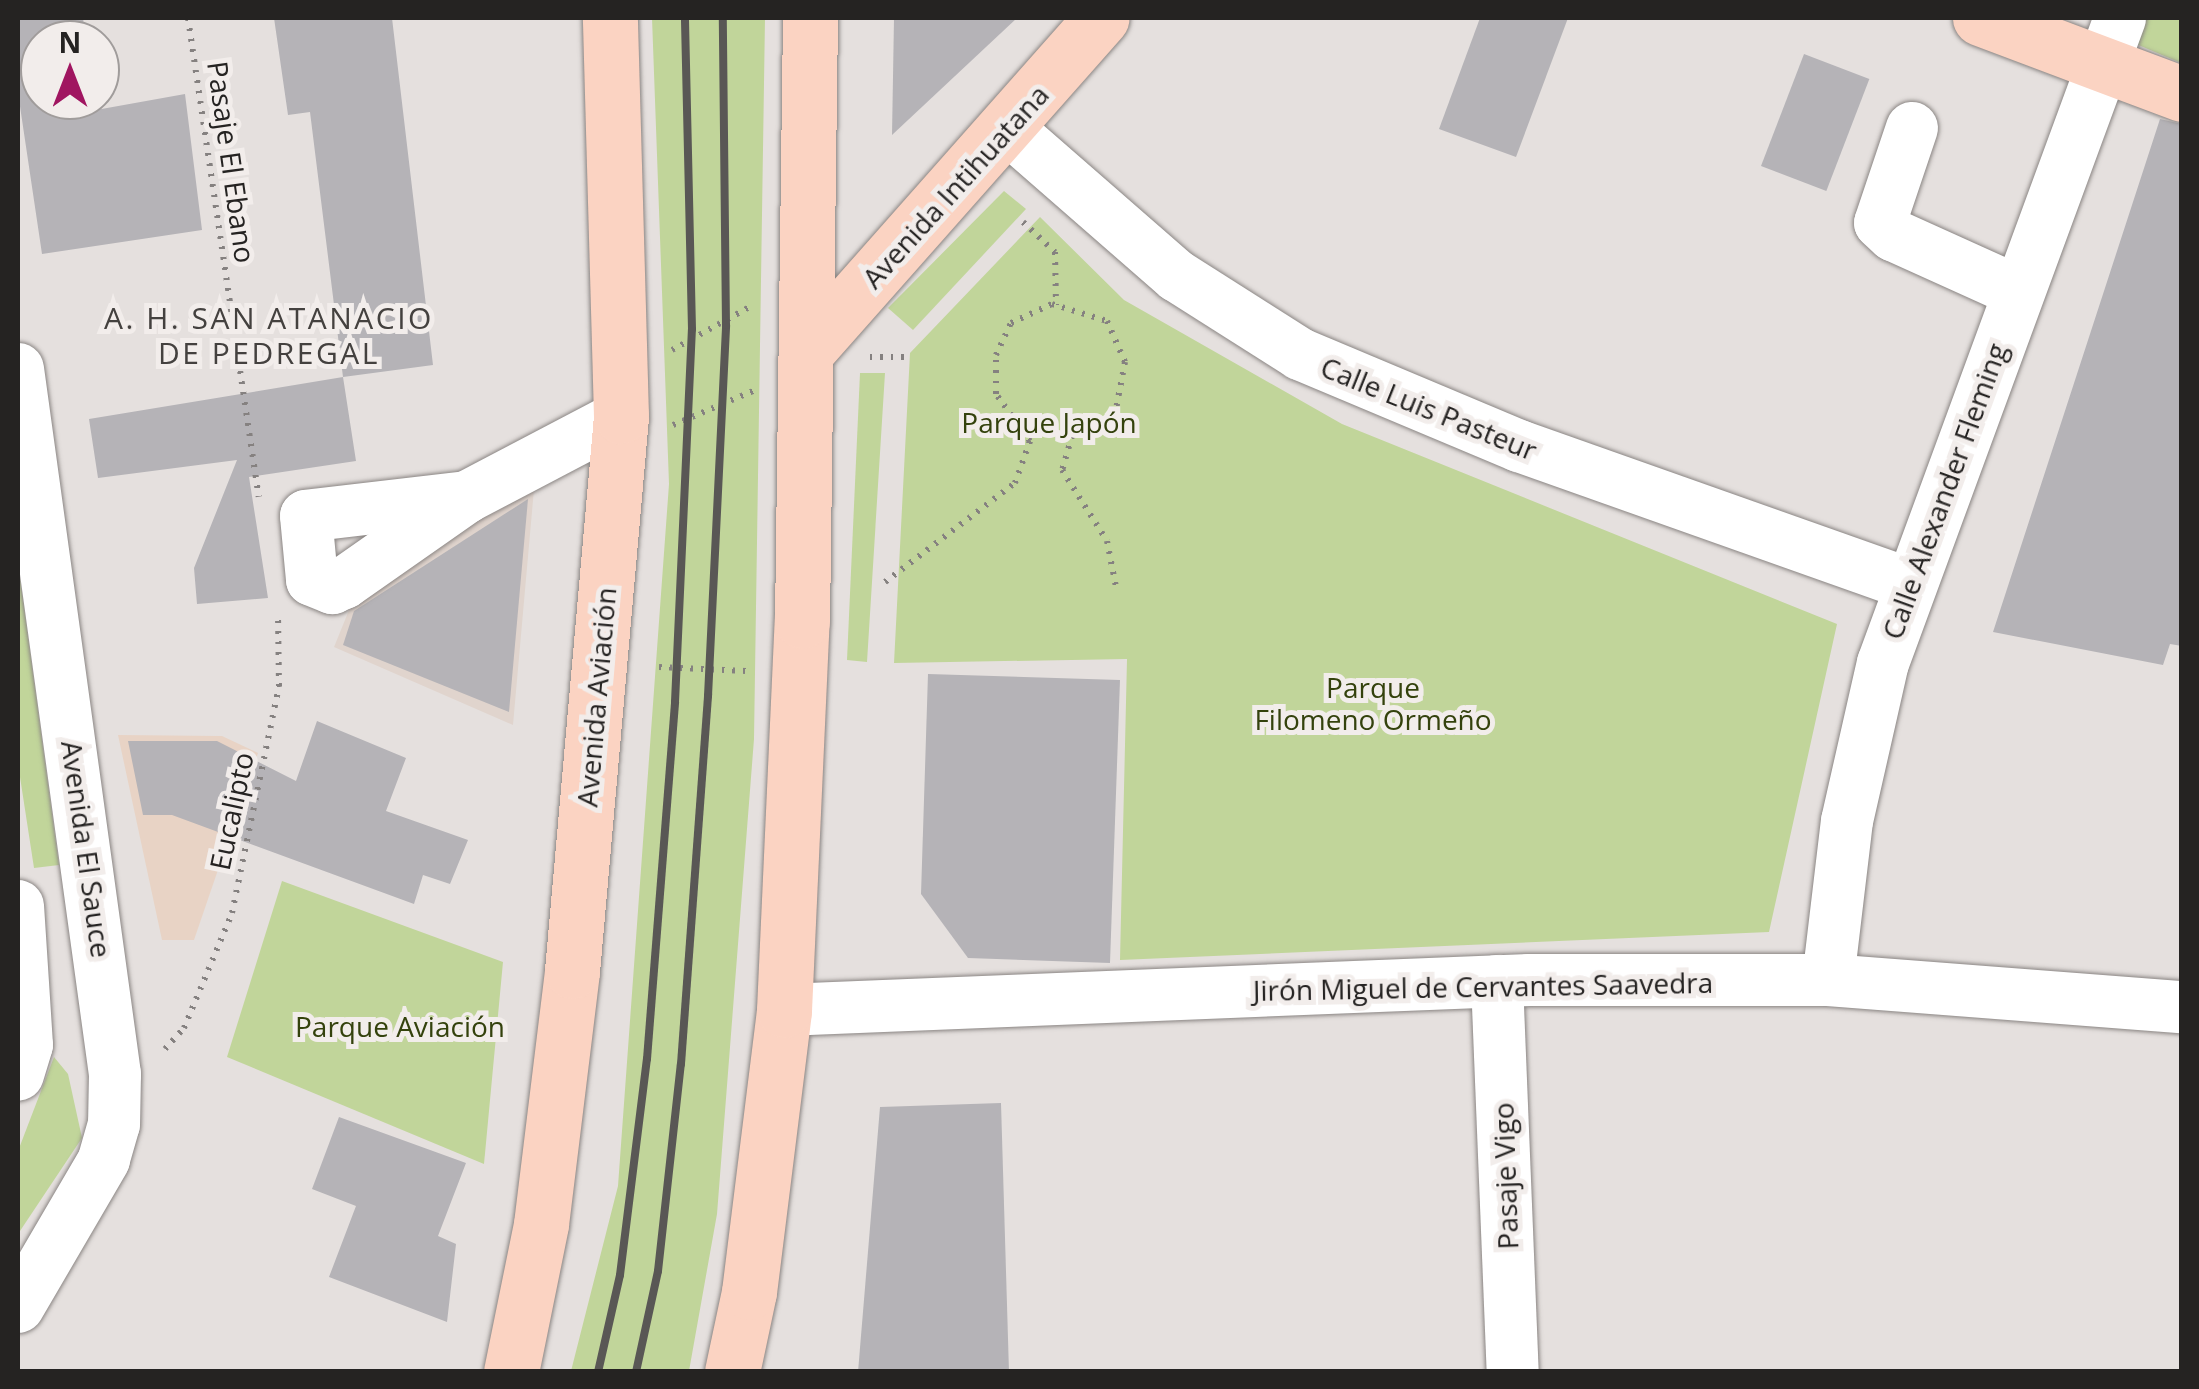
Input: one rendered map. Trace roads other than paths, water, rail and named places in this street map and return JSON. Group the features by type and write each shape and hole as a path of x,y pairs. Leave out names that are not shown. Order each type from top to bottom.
{"main road":[{"name":"Avenida Aviación","path":"510,1372 541,1224 572,971 622,397 610,18"},
{"path":"732,1372 749,1292 784,1010 802,621 810,18"},
{"name":"Avenida Intihuatana","path":"806,352 1102,18"},
{"path":"1980,18 2110,41 2182,94"}],"street":[{"name":"Calle Alexander Fleming","path":"1828,980 1856,776 1909,584 2110,41"},
{"name":"Calle Luis Pasteur","path":"1006,127 1177,276 1300,354 1519,446 1909,584"},
{"path":"1912,128 1880,223 1892,235 2017,290"},
{"name":"Avenida El Sauce","path":"18,369 102,946 114,1106 104,1160 18,1307"},
{"path":"467,497 622,397"},
{"path":"18,906 27,1046 18,1075"},
{"path":"22,958 102,946"},
{"name":"Jirón Miguel de Cervantes Saavedra","path":"784,1010 1497,981 1828,980 2182,1006"},
{"name":"Pasaje Vigo","path":"1497,981 1513,1372"}],"railway":[{"path":"598,1372 620,1275 647,1059 675,702 692,329 685,18"},
{"path":"636,1372 658,1271 681,1064 708,696 726,325 723,18"}],"district":[{"name":"A. H. SAN ATANACIO DE PEDREGAL","path":"269,335"}],"park label":[{"name":"Parque Japón","path":"1049,422"},
{"name":"Parque Filomeno Ormeño","path":"1373,703"},
{"name":"Parque Aviación","path":"400,1026"}]}
